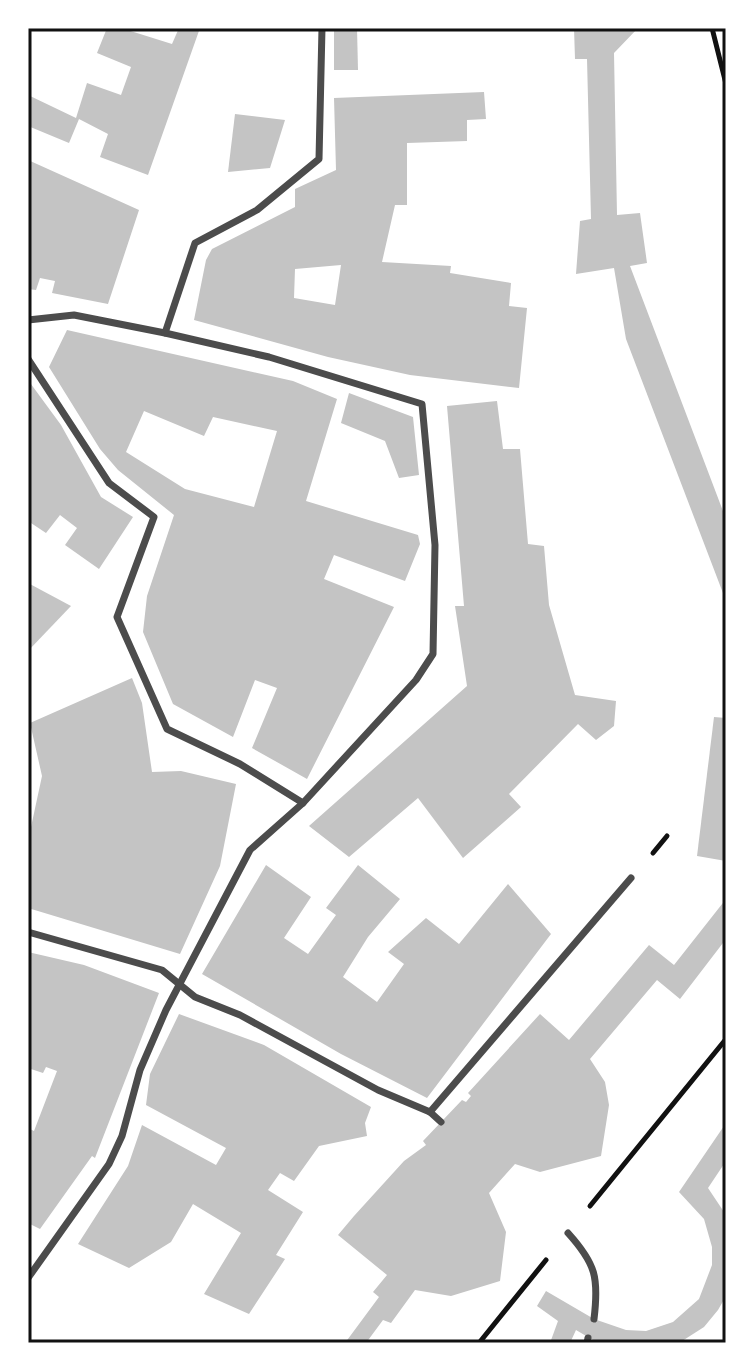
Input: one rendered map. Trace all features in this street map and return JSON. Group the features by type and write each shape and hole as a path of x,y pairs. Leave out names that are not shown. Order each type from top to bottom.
{"street":[{"path":"165,333 195,243 257,210 319,159 322,28"},
{"path":"28,320 74,315 165,333 269,357 422,404 435,545 433,654 416,680 303,803 250,850 179,984 140,1070 122,1136 109,1164 28,1278"},
{"path":"28,359 109,483 154,517 117,617 167,729 240,764 303,803"},
{"path":"430,1112 631,878"},
{"path":"28,932 162,970 195,997 240,1015 378,1090 430,1112 441,1122"},
{"path":"568,1233 589,1256 598,1285 594,1319"}],"path":[{"path":"712,28 726,84"},
{"path":"479,1343 726,1039"}],"building":[{"path":"107,28 121,28 172,44 179,28 200,28 148,175 100,157 108,134 79,119 69,143 28,126 28,95 76,118 87,83 121,95 131,67 97,53"},
{"path":"334,28 357,28 358,70 334,70"},
{"path":"574,28 638,28 614,53 617,215 640,213 647,263 630,266 726,519 726,601 626,339 614,268 576,274 580,221 591,219 587,59 575,59"},
{"path":"484,92 486,119 467,120 467,141 407,143 407,205 395,205 382,262 451,266 450,273 511,283 509,306 527,308 519,388 410,375 328,357 194,320 206,260 212,249 295,207 295,189 336,170 334,98","holes":["341,265 335,305 294,298 295,269"]},
{"path":"235,114 285,120 270,168 228,172"},
{"path":"28,160 139,210 108,304 52,293 55,281 40,278 36,290 28,289"},
{"path":"67,330 293,381 337,399 306,501 418,535 420,544 405,581 334,555 324,579 394,607 307,779 252,748 277,688 255,680 233,737 173,704 143,632 147,596 174,515 118,470 100,449 49,367","holes":["144,411 204,436 213,417 277,431 254,507 185,489 126,452"]},
{"path":"28,380 61,425 101,497 133,517 99,569 65,545 77,528 60,515 46,533 28,521"},
{"path":"349,393 413,417 419,475 399,478 385,441 341,423"},
{"path":"497,401 503,449 520,449 528,544 544,546 549,605 575,695 616,701 614,726 596,740 578,724 509,794 521,807 463,858 418,798 349,857 309,826 467,686 455,606 464,606 447,406"},
{"path":"28,583 71,606 28,651"},
{"path":"132,678 142,703 152,772 181,771 236,784 220,866 180,954 28,908 28,841 42,776 30,723"},
{"path":"714,717 726,718 726,861 697,856"},
{"path":"266,865 311,897 284,938 308,954 336,915 326,908 358,865 400,899 368,937 343,977 377,1002 404,964 388,952 426,918 459,944 508,884 551,934 427,1098 341,1054 202,974"},
{"path":"726,899 726,939 680,999 657,980 590,1059 605,1082 609,1105 601,1156 540,1172 515,1164 489,1193 506,1232 500,1281 451,1296 415,1290 391,1323 383,1320 366,1343 345,1343 379,1297 373,1292 387,1275 338,1235 354,1216 404,1161 426,1145 423,1141 462,1100 466,1102 471,1096 468,1093 540,1014 569,1040 649,945 674,965"},
{"path":"28,952 84,965 159,993 95,1158 92,1156 40,1229 28,1223 28,1128 34,1131 57,1071 46,1067 43,1073 28,1068"},
{"path":"179,1014 264,1045 371,1107 365,1123 367,1136 319,1146 294,1181 280,1173 268,1190 303,1212 276,1255 285,1259 249,1314 204,1294 241,1233 193,1204 171,1242 129,1268 78,1244 128,1166 142,1125 216,1165 226,1148 146,1105 150,1074"},
{"path":"726,1123 726,1161 708,1188 726,1215 726,1296 718,1310 704,1327 679,1343 598,1343 576,1330 570,1343 550,1343 558,1321 537,1306 546,1291 594,1319 626,1330 646,1331 673,1322 699,1299 712,1265 712,1247 704,1219 679,1192"}]}
